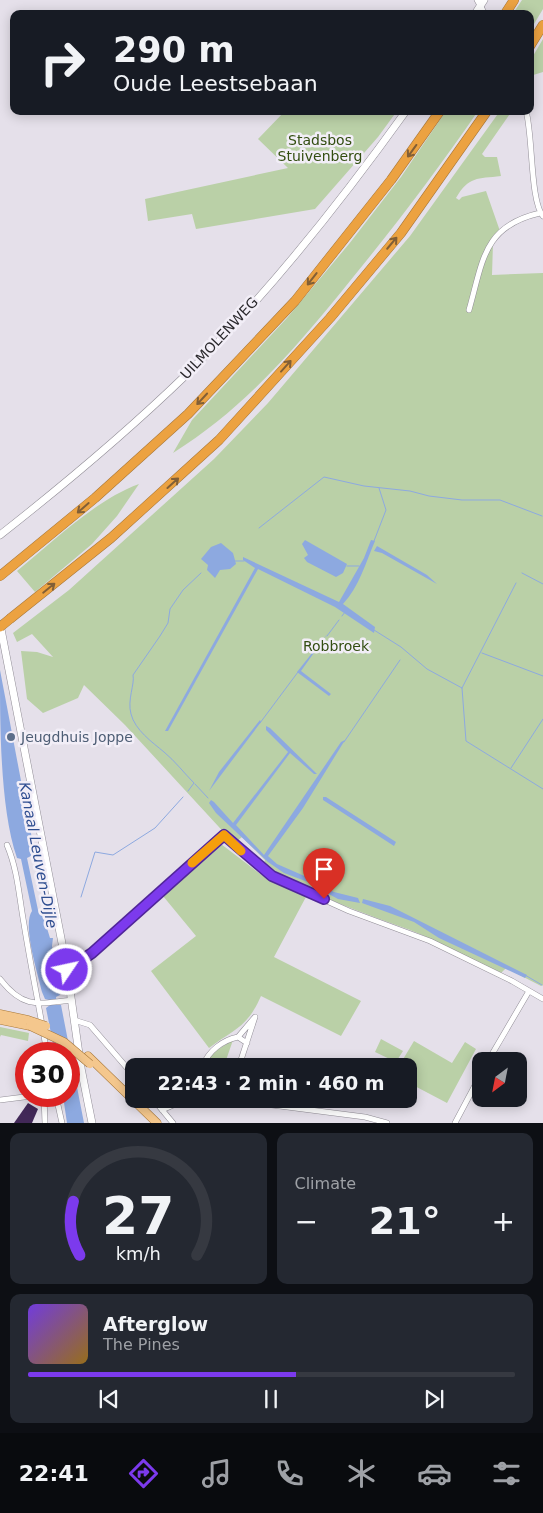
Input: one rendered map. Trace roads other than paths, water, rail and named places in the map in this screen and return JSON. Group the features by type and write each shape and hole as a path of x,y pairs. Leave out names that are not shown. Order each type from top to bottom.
{"highway":[{"path":"534,40 543,25"},
{"path":"1,575 95,498 188,414 295,301 391,180 437,115"},
{"path":"0,626 111,538 220,440 330,318 401,233 484,115"}],"main road":[{"name":"UILMOLENWEG","path":"0,535 122,435 228,331 308,238 403,115"},
{"path":"0,626 67,970 81,1068 92,1123"},
{"path":"0,1014 56,1031 157,1123"},
{"path":"0,1020 29,1023 72,1048 89,1060 150,1123"}],"street":[{"path":"469,310 484,256 496,234 517,220 542,215 527,115"},
{"path":"67,970 92,953 224,835 250,860 278,879 349,911 430,940 543,999"},
{"path":"7,845 18,880 45,1042"},
{"path":"0,979 15,996 25,1002 40,1004 72,1000"},
{"path":"493,1052 530,991"},
{"path":"208,1058 226,1040 238,1037 255,1017 242,1058"},
{"path":"74,1020 90,1025 125,1066"},
{"path":"238,1037 247,1043"},
{"path":"455,1123 472,1091"},
{"path":"0,1100 15,1098"},
{"path":"44,1107 45,1123"},
{"path":"58,1107 62,1123"},
{"path":"167,1108 162,1110 173,1123"},
{"path":"295,1108 376,1119 386,1123"}],"water":[{"path":"305,540 347,564 343,573 336,577 307,562 304,558 308,555 302,544"},
{"path":"371,540 375,541 362,574 343,604 375,627 374,633 335,607 258,569 168,731 165,731 255,568 243,560 243,557 339,602 364,558"},
{"path":"221,543 233,553 236,564 230,569 220,570 215,578 207,570 208,565 201,559 211,547"},
{"path":"377,546 427,575 437,584 382,553 374,551"},
{"path":"328,633 301,671 331,694 329,696 297,672"},
{"path":"0,670 33,844 31,856 27,858 38,910 42,912 50,938 53,938 52,946 60,995 56,997 57,1005 61,1005 68,1042 53,1042 46,1008 50,1005 49,1000 45,999 42,992 32,950 29,918 32,911 21,859 17,858 11,838 4,791"},
{"path":"260,720 261,722 209,791 219,772"},
{"path":"266,726 317,774 314,774 290,753 236,825 264,855 341,742 345,740 303,808 268,856 277,864 309,878 308,882 284,873 268,862 216,813 209,803 211,800 214,802 233,823 288,752 266,730"},
{"path":"323,797 326,797 396,842 394,846 323,800"},
{"path":"311,881 334,892 358,898 360,903 338,899 312,885"},
{"path":"363,899 390,906 527,975 525,978 439,938 414,922 362,903"},
{"path":"80,1102 84,1123 67,1123 65,1107 80,1107"}],"waterway":[{"path":"259,528 324,477 364,486 410,491 429,496 462,500 500,500 542,516"},
{"path":"374,541 386,510 379,488"},
{"path":"235,561 244,561"},
{"path":"347,566 359,566"},
{"path":"188,791 194,783 172,759 140,730 133,720 130,703 133,675 168,623 170,609 183,590 201,573"},
{"path":"522,573 543,584"},
{"path":"462,688 516,583"},
{"path":"342,616 345,612"},
{"path":"327,636 339,620"},
{"path":"374,630 401,647 427,669 462,688 466,741 543,789"},
{"path":"482,653 543,676"},
{"path":"344,742 400,660"},
{"path":"260,723 298,672"},
{"path":"511,768 543,719"},
{"path":"195,784 208,798"},
{"path":"81,897 95,852 113,855 155,828 183,797"},
{"path":"525,975 542,985"}],"place":[{"name":"Jeugdhuis Joppe","path":"11,737"}],"park label":[{"name":"Stadsbos Stuivenberg","path":"320,148"},
{"name":"Robbroek","path":"336,646"}],"water label":[{"name":"Kanaal Leuven-Dijle","path":"38,855"}]}
